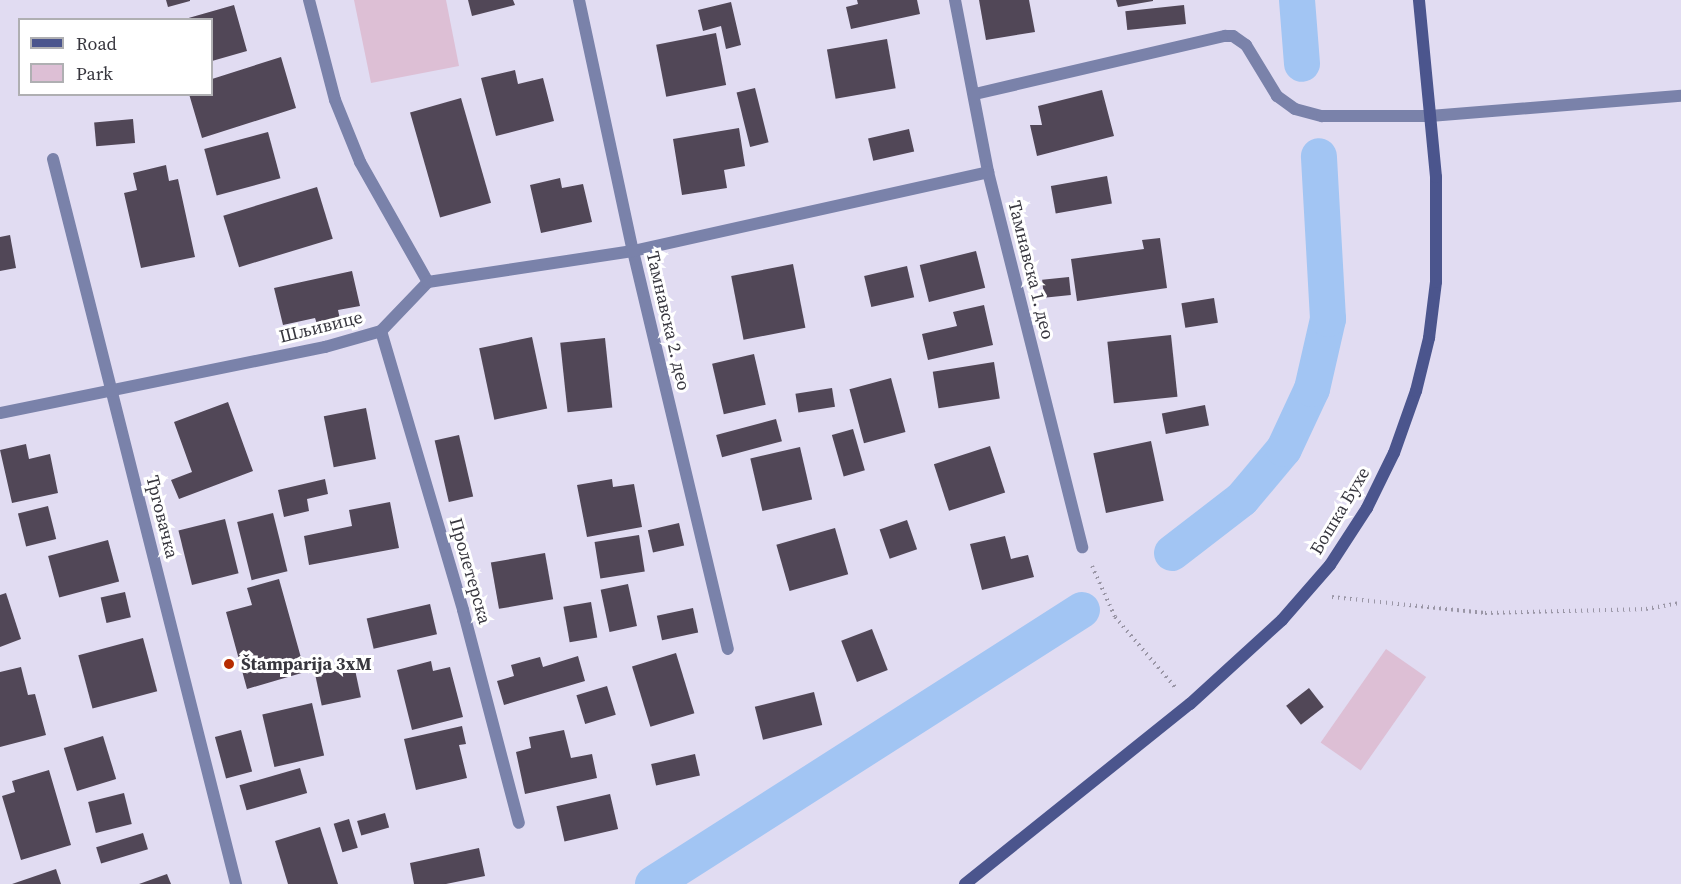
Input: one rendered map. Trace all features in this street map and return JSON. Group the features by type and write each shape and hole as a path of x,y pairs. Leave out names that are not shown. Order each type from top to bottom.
{"main road":[{"name":"Бошка Бухе","path":"965,884 1190,704 1306,594 1348,539 1367,508 1394,453 1416,391 1429,338 1436,282 1436,177 1419,0"}],"street":[{"path":"309,0 335,100 360,162 428,282 633,251 988,172"},
{"name":"Тамнавска 2. део","path":"579,0 633,251 728,649"},
{"name":"Тамнавска 1. део","path":"955,0 975,94 988,172 1082,547"},
{"path":"975,94 1233,36 1246,45 1277,96 1295,110 1322,116 1430,116 1681,96"},
{"name":"Трговачка","path":"53,159 236,884"},
{"name":"Шљивице","path":"0,413 325,347 381,331 428,282"},
{"name":"Пролетерска","path":"381,331 463,610 519,823"}],"path":[{"path":"1082,547 1115,617 1190,704"},
{"path":"1306,594 1485,613 1646,609 1681,603"}],"green space":[{"path":"354,0 446,0 459,66 371,83"},
{"path":"1386,649 1426,677 1361,770 1321,742"}],"building":[{"path":"166,0 190,0 190,1 168,7"},
{"path":"468,0 513,0 515,5 472,16"},
{"path":"857,0 917,0 920,14 851,29 846,7 858,4"},
{"path":"979,0 1029,0 1035,32 986,40"},
{"path":"1116,0 1153,0 1153,1 1118,7"},
{"path":"731,2 741,45 726,49 721,26 703,31 698,10"},
{"path":"234,5 247,51 213,61 213,18 188,18"},
{"path":"1184,5 1186,24 1127,30 1125,11"},
{"path":"716,33 726,85 666,97 656,45"},
{"path":"887,39 896,88 836,99 827,50"},
{"path":"281,57 296,108 202,138 190,96 213,96 213,79"},
{"path":"515,70 518,84 543,78 554,121 496,136 481,78"},
{"path":"755,88 769,142 750,147 737,93"},
{"path":"1102,90 1114,136 1037,156 1030,125 1042,125 1038,106"},
{"path":"461,98 491,203 440,217 410,113"},
{"path":"133,119 135,143 96,146 94,122"},
{"path":"739,128 745,166 724,170 727,188 682,195 673,139"},
{"path":"909,129 914,151 873,161 868,138"},
{"path":"268,132 280,178 217,195 204,149"},
{"path":"166,165 169,181 178,179 195,257 141,268 124,193 137,190 133,173"},
{"path":"1107,176 1112,204 1056,213 1051,186"},
{"path":"560,178 562,188 583,184 592,222 541,233 530,185"},
{"path":"317,187 333,239 239,267 223,216"},
{"path":"10,235 16,268 0,271 0,237"},
{"path":"1160,238 1167,288 1077,301 1071,259 1144,249 1142,240"},
{"path":"976,251 985,288 929,302 920,265"},
{"path":"793,264 805,328 744,340 731,276"},
{"path":"907,266 914,297 871,307 864,276"},
{"path":"352,271 360,306 338,310 340,319 317,324 315,318 283,325 274,288"},
{"path":"1069,277 1071,295 1044,298 1042,280"},
{"path":"1214,298 1218,323 1185,328 1181,303"},
{"path":"984,305 993,345 928,360 922,334 957,326 953,312"},
{"path":"1171,335 1177,397 1114,403 1107,342"},
{"path":"532,337 547,408 494,420 479,348"},
{"path":"605,338 612,408 568,412 560,343"},
{"path":"754,354 766,405 724,414 712,364"},
{"path":"994,362 1000,399 939,408 933,372"},
{"path":"891,378 905,432 864,443 849,389"},
{"path":"832,388 835,407 798,413 795,394"},
{"path":"228,402 253,471 179,499 171,480 192,472 174,422"},
{"path":"1205,405 1209,426 1166,434 1162,413"},
{"path":"366,408 376,459 334,467 324,416"},
{"path":"776,419 782,441 722,457 716,435"},
{"path":"853,429 865,470 844,476 832,435"},
{"path":"459,435 473,496 449,502 435,441"},
{"path":"1151,441 1164,501 1106,513 1093,453"},
{"path":"26,444 29,459 50,454 58,493 12,503 0,450"},
{"path":"990,446 1005,493 949,511 934,464"},
{"path":"800,447 812,500 762,511 750,458"},
{"path":"325,479 328,494 307,499 309,511 284,517 278,490"},
{"path":"612,479 613,487 634,484 642,527 587,537 577,485"},
{"path":"390,502 399,548 309,565 304,536 352,526 349,510"},
{"path":"48,506 56,539 26,546 18,513"},
{"path":"273,513 288,571 252,580 237,522"},
{"path":"225,519 239,573 192,585 178,531"},
{"path":"907,520 917,549 890,559 880,529"},
{"path":"679,523 684,545 653,553 648,530"},
{"path":"835,528 848,574 790,591 776,545"},
{"path":"639,535 645,572 600,579 595,542"},
{"path":"1005,536 1011,559 1028,555 1034,577 982,590 970,544"},
{"path":"108,540 119,582 59,598 48,556"},
{"path":"545,553 553,599 499,609 491,563"},
{"path":"279,579 305,672 247,689 226,612 252,605 247,588"},
{"path":"628,584 637,626 610,632 601,590"},
{"path":"125,592 131,617 106,623 101,598"},
{"path":"6,593 21,639 0,647 0,595"},
{"path":"591,602 597,637 570,642 563,607"},
{"path":"430,604 437,634 374,649 367,619"},
{"path":"693,608 698,632 662,640 657,616"},
{"path":"872,629 888,670 857,682 841,641"},
{"path":"143,638 157,691 93,708 78,655"},
{"path":"676,653 694,713 650,727 632,666"},
{"path":"578,656 585,681 504,705 497,681 514,676 511,665 540,657 543,667"},
{"path":"431,661 433,671 450,667 463,717 412,730 397,670"},
{"path":"354,665 361,697 322,706 315,673"},
{"path":"21,667 28,695 35,694 46,735 0,747 0,672"},
{"path":"607,686 616,715 585,724 576,695"},
{"path":"1309,688 1324,707 1301,725 1286,706"},
{"path":"814,692 822,725 763,740 755,707"},
{"path":"312,703 324,756 274,767 262,714"},
{"path":"462,726 466,744 459,745 467,778 416,790 404,739"},
{"path":"241,730 252,772 226,779 215,737"},
{"path":"564,730 571,758 592,754 597,778 525,794 516,752 531,748 529,737"},
{"path":"103,736 116,779 77,791 64,748"},
{"path":"695,754 700,775 656,786 651,764"},
{"path":"300,768 307,793 247,810 239,785"},
{"path":"49,770 71,845 21,860 2,796 15,792 12,781"},
{"path":"124,793 132,824 96,833 88,802"},
{"path":"610,794 618,829 565,841 556,806"},
{"path":"385,813 389,827 361,835 357,821"},
{"path":"349,819 358,848 342,852 334,824"},
{"path":"320,827 338,884 288,884 275,841"},
{"path":"143,833 148,849 101,864 96,847"},
{"path":"479,848 485,876 446,884 414,884 410,863"},
{"path":"56,869 61,884 12,884"},
{"path":"167,874 171,884 139,884"}],"waterway":[{"path":"1297,0 1302,64"},
{"path":"1172,553 1242,499 1284,449 1312,389 1328,319 1319,156"},
{"path":"653,884 1082,610"}],"place":[{"name":"Štamparija 3xM","path":"229,664"}]}
